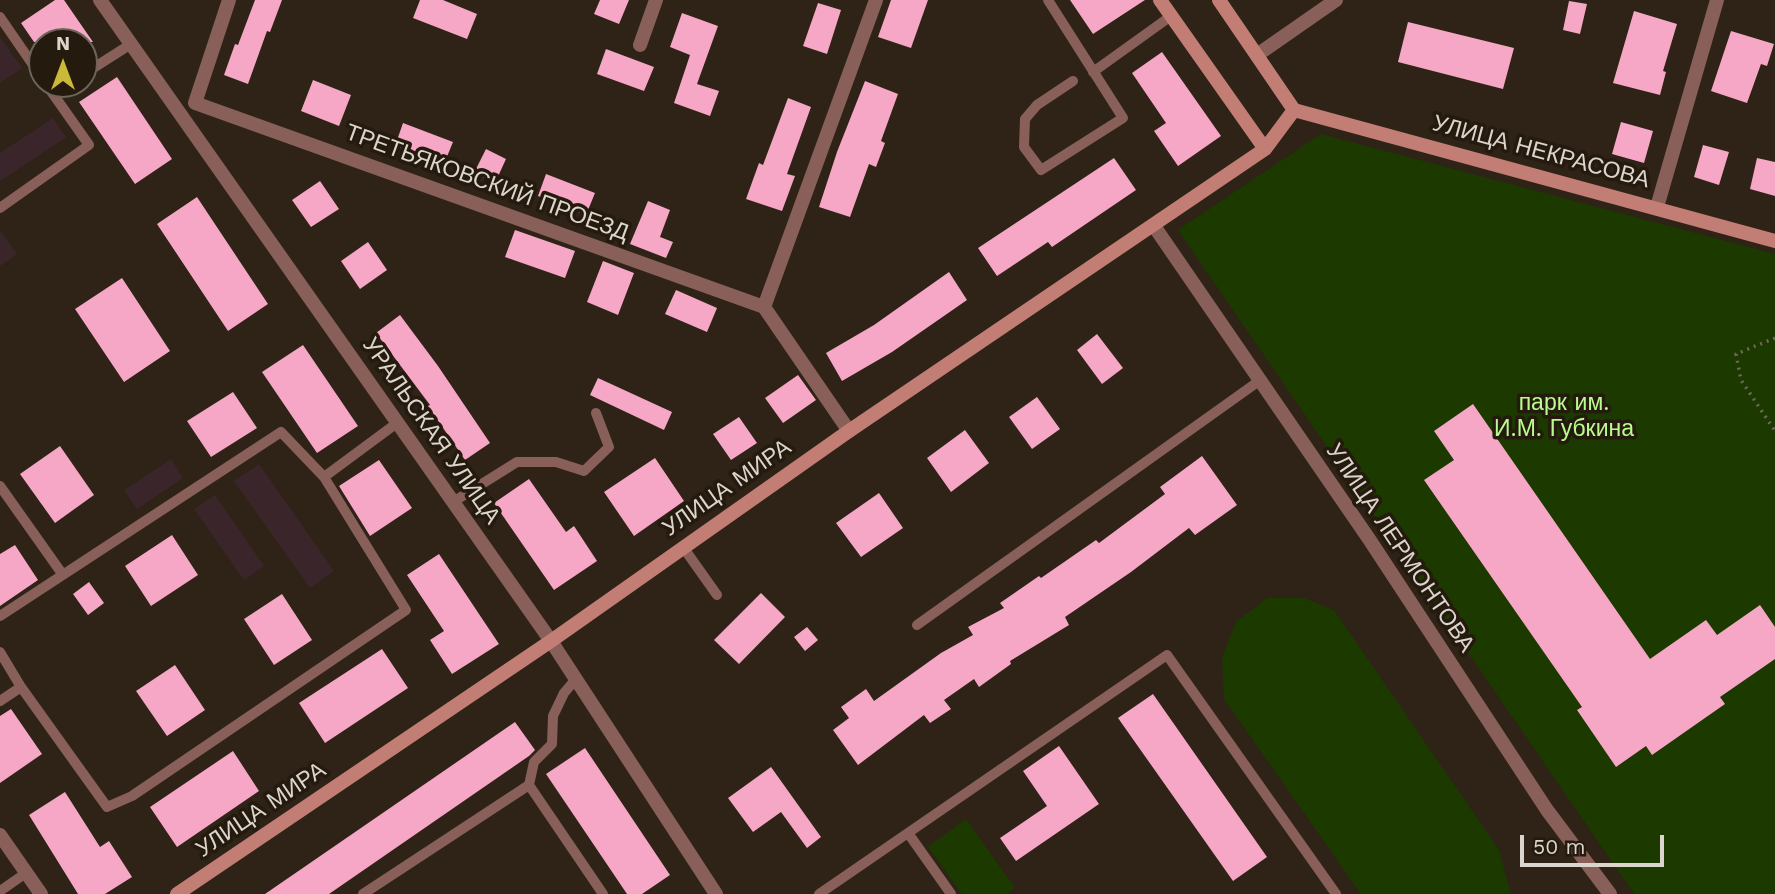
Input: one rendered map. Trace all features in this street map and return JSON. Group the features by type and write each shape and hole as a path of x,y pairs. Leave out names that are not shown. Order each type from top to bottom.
{"street":[{"name":"УРАЛЬСКАЯ УЛИЦА","path":"100,0 551,641 716,894"},
{"path":"640,45 656,0"},
{"path":"849,431 764,307 876,0"},
{"path":"1160,0 1265,149"},
{"path":"1219,0 1294,110"},
{"path":"1257,55 1336,0"},
{"path":"1657,207 1717,0"},
{"path":"195,103 228,1"},
{"name":"ТРЕТЬЯКОВСКИЙ ПРОЕЗД","path":"195,103 764,307"},
{"name":"УЛИЦА НЕКРАСОВА","path":"1294,110 1775,241"},
{"name":"УЛИЦА МИРА","path":"177,894 551,641 849,431 1265,149 1294,110"},
{"name":"УЛИЦА ЛЕРМОНТОВА","path":"1154,226 1369,539 1547,810 1610,894"},
{"path":"0,835 41,894"}],"lane":[{"path":"1048,0 1123,118 1041,170 1024,147 1025,119 1037,105 1073,81"},
{"path":"1093,72 1171,16"},
{"path":"0,17 28,58"},
{"path":"98,65 131,44"},
{"path":"0,208 89,145 56,98"},
{"path":"180,113 195,103"},
{"path":"917,625 1259,381"},
{"path":"453,502 517,462 556,462 584,471 610,447 596,413"},
{"path":"324,477 397,422"},
{"path":"0,616 281,432 324,477 406,610 132,796 107,807 21,687 0,652"},
{"path":"0,486 64,575"},
{"path":"683,547 717,595"},
{"path":"819,894 1167,655 1336,894"},
{"path":"363,894 529,785 534,762 552,744 553,716 564,693 576,679"},
{"path":"0,701 21,687"},
{"path":"529,785 603,894"},
{"path":"908,832 951,894"},
{"path":"0,891 26,873"}],"path":[{"path":"1775,338 1736,354 1741,380 1775,431"}],"shaded area":[{"path":"0,37 22,68 0,83"},
{"path":"53,118 66,137 0,181 0,153"},
{"path":"0,233 17,254 0,266"},
{"path":"171,459 183,478 137,509 124,490"},
{"path":"259,464 334,571 310,588 234,481"},
{"path":"215,495 264,566 244,580 194,509"}],"green space":[{"name":"парк им. И.М. Губкина","path":"1321,134 1775,254 1775,894 1634,894 1178,230"},
{"path":"1267,598 1304,598 1334,610 1499,850 1511,894 1361,894 1224,699 1222,657 1236,622"},
{"path":"966,819 1015,888 1007,894 962,894 928,847"}],"building":[{"path":"55,0 64,0 83,28 28,28 28,33 21,23"},
{"path":"255,0 282,0 270,32 267,31 248,84 224,75"},
{"path":"420,0 443,0 477,14 467,39 413,18"},
{"path":"600,0 629,0 619,24 594,14"},
{"path":"891,0 928,0 911,48 878,37"},
{"path":"1070,0 1145,0 1093,34"},
{"path":"1569,1 1587,4 1580,34 1563,30"},
{"path":"818,3 841,10 827,54 803,46"},
{"path":"1634,11 1677,24 1663,71 1666,72 1660,95 1613,83"},
{"path":"682,13 718,26 697,84 719,91 710,116 674,103 690,55 670,47"},
{"path":"1408,22 1514,48 1503,89 1398,62"},
{"path":"1731,31 1774,44 1767,66 1761,64 1747,103 1711,91"},
{"path":"606,49 654,67 644,91 597,74"},
{"path":"1162,52 1221,136 1178,166 1154,131 1166,123 1132,73"},
{"path":"117,77 172,159 135,184 79,102 85,98 98,98 98,90"},
{"path":"313,80 351,95 339,126 301,111"},
{"path":"865,81 898,94 881,141 885,143 876,167 869,164 850,217 819,207"},
{"path":"788,98 811,107 787,174 795,176 782,211 746,199 759,163 763,165"},
{"path":"1621,122 1653,131 1644,163 1612,154"},
{"path":"403,123 453,142 444,164 395,146"},
{"path":"1703,145 1729,152 1719,185 1694,177"},
{"path":"486,149 506,159 495,183 474,173"},
{"path":"1114,158 1136,190 1052,247 1048,242 997,276 978,248"},
{"path":"1757,158 1775,162 1775,196 1750,189"},
{"path":"546,174 595,193 586,215 538,196"},
{"path":"320,181 339,209 311,227 292,200"},
{"path":"197,197 268,304 228,331 157,224"},
{"path":"648,201 670,210 660,237 673,242 666,258 630,244"},
{"path":"515,230 575,251 565,278 505,257"},
{"path":"368,242 387,270 360,289 341,261"},
{"path":"603,261 634,273 618,315 587,302"},
{"path":"949,272 967,300 892,352 842,381 826,353 874,325"},
{"path":"122,278 170,351 124,382 75,309"},
{"path":"676,290 717,308 707,332 665,314"},
{"path":"400,315 490,443 465,460 428,406 430,405 376,333"},
{"path":"1097,334 1123,368 1102,384 1077,350"},
{"path":"303,345 358,426 317,453 262,372"},
{"path":"798,375 816,400 783,423 765,398"},
{"path":"598,378 672,412 664,430 590,395"},
{"path":"233,392 257,428 211,457 187,421"},
{"path":"1037,397 1060,429 1032,449 1009,417"},
{"path":"1473,404 1650,659 1706,620 1717,635 1760,605 1775,627 1775,659 1720,697 1725,704 1652,755 1646,746 1616,767 1577,710 1582,707 1424,480 1454,460 1434,431"},
{"path":"739,417 757,443 731,460 713,434"},
{"path":"965,430 989,463 951,492 927,458"},
{"path":"60,446 94,495 55,523 20,474"},
{"path":"1202,456 1237,505 1195,535 1189,528 1065,617 1069,625 1010,661 1011,664 979,687 974,679 944,700 951,709 930,723 924,715 858,765 833,730 849,718 841,707 866,689 874,701 941,653 973,635 968,627 1004,608 1000,603 1039,576 1041,578 1096,540 1099,543 1165,494 1160,487"},
{"path":"655,458 684,501 634,536 604,492"},
{"path":"379,460 412,508 370,536 339,486"},
{"path":"529,479 566,532 574,526 597,561 554,590 494,503"},
{"path":"879,493 903,528 861,557 836,523"},
{"path":"172,535 198,575 151,606 125,566"},
{"path":"15,545 38,580 0,606 0,554"},
{"path":"439,554 499,644 452,674 430,640 444,631 407,575"},
{"path":"89,582 104,603 88,615 73,594"},
{"path":"761,593 785,617 739,664 714,640"},
{"path":"282,594 312,640 274,665 244,619"},
{"path":"807,627 818,640 805,651 794,637"},
{"path":"382,649 408,688 325,743 299,703"},
{"path":"175,665 205,710 167,736 136,691"},
{"path":"1153,694 1267,857 1233,881 1118,718"},
{"path":"11,709 42,754 0,783 0,716"},
{"path":"515,722 535,750 529,756 329,894 265,894"},
{"path":"1059,746 1099,804 1016,861 1000,838 1047,806 1023,771"},
{"path":"585,748 670,875 642,894 627,894 546,774"},
{"path":"233,751 259,791 177,847 150,807"},
{"path":"771,767 821,837 807,848 781,812 753,832 728,798"},
{"path":"65,792 100,847 109,841 132,877 105,894 78,894 29,815"}]}
